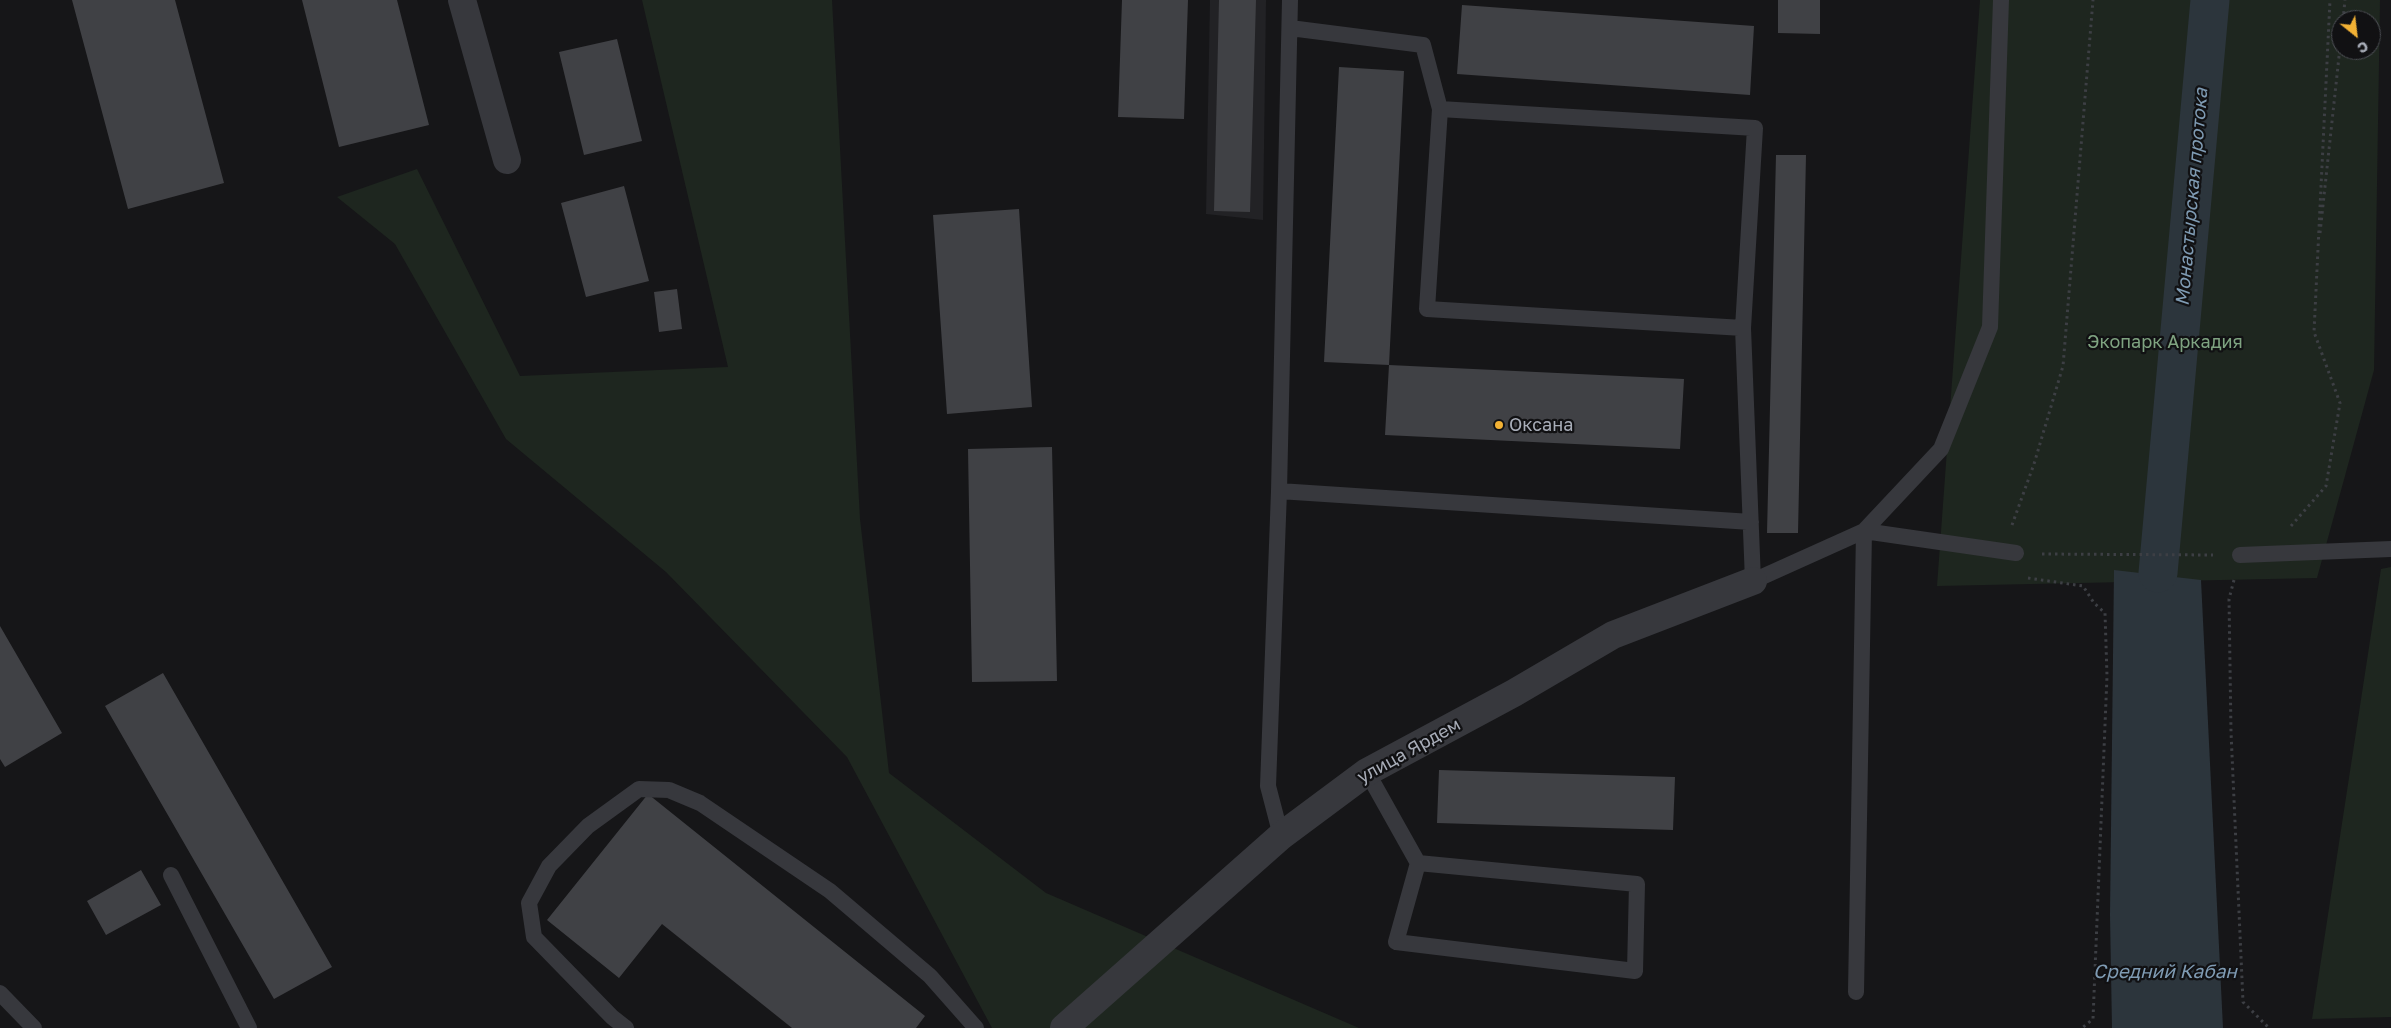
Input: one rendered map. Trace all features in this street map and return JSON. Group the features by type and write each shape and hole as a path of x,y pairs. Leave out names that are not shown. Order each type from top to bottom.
{"street":[{"path":"462,0 507,160"},
{"name":"улица Ярдем","path":"1064,1028 1281,836 1367,772 1514,693 1613,635 1753,581"}],"lane":[{"path":"1281,836 1268,786 1279,491 1290,0"},
{"path":"1440,109 1755,128 1743,328 1753,581 1864,531 1941,449 1990,327 2001,0"},
{"path":"1290,28 1423,45 1440,109 1427,309 1743,328"},
{"path":"1279,491 1751,522"},
{"path":"1864,531 2010,552"},
{"path":"1856,992 1864,531"},
{"path":"2240,555 2391,549"},
{"path":"1367,772 1418,863 1396,942 1634,971 1637,884 1418,863"},
{"path":"626,1028 612,1017 534,937 529,903 549,866 588,826 639,789 669,790 700,803 830,891 930,976 976,1028"},
{"path":"171,874 249,1028"},
{"path":"0,993 34,1028"}],"path":[{"path":"2082,1028 2093,1019 2107,676 2105,614 2094,603 2082,586 2014,576 2002,570 2010,552 2063,366 2093,0"},
{"path":"2290,527 2326,486 2340,403 2314,332 2330,0"},
{"path":"2317,266 2339,60"},
{"path":"2010,552 2240,555 2229,599 2231,732 2242,1002 2269,1028"}],"shaded area":[{"path":"1210,0 1266,0 1263,220 1206,214"}],"green space":[{"path":"642,0 832,0 860,519 889,773 1046,893 1359,1028 992,1028 847,757 666,572 506,439 395,244 337,197 417,169 520,376 728,367"},
{"name":"Экопарк Аркадия","path":"1980,0 2380,0 2380,10 2331,10 2331,60 2379,60 2374,370 2317,578 1937,586"},
{"path":"2391,567 2391,1017 2312,1019 2381,569"}],"water":[{"name":"Средний Кабан","path":"2114,570 2201,580 2223,1028 2112,1028 2110,915"}],"building":[{"path":"72,0 175,0 224,183 128,209"},
{"path":"302,0 397,0 429,125 339,147"},
{"path":"1122,0 1188,0 1184,119 1118,117"},
{"path":"1219,0 1256,0 1250,212 1214,211"},
{"path":"1778,0 1820,0 1820,34 1778,33"},
{"path":"1462,5 1754,26 1750,95 1457,74"},
{"path":"617,39 642,141 584,155 559,52"},
{"path":"1339,67 1404,71 1389,365 1324,362"},
{"path":"1776,155 1806,155 1798,533 1767,533"},
{"path":"624,186 649,281 586,297 561,203"},
{"path":"1019,209 1032,407 947,414 933,215"},
{"path":"677,289 682,329 659,332 654,292"},
{"path":"1389,365 1684,379 1680,449 1385,435"},
{"path":"1052,447 1057,681 972,682 968,449"},
{"path":"0,626 62,733 5,767 0,759"},
{"path":"163,673 332,967 274,999 105,706"},
{"path":"1439,770 1675,777 1673,830 1437,823"},
{"path":"648,794 925,1016 916,1028 792,1028 662,924 619,978 547,920"},
{"path":"141,870 161,905 106,935 87,901"}],"waterway":[{"name":"Монастырская протока","path":"2158,573 2210,0"}],"place":[{"name":"Оксана","path":"1499,425"}]}
